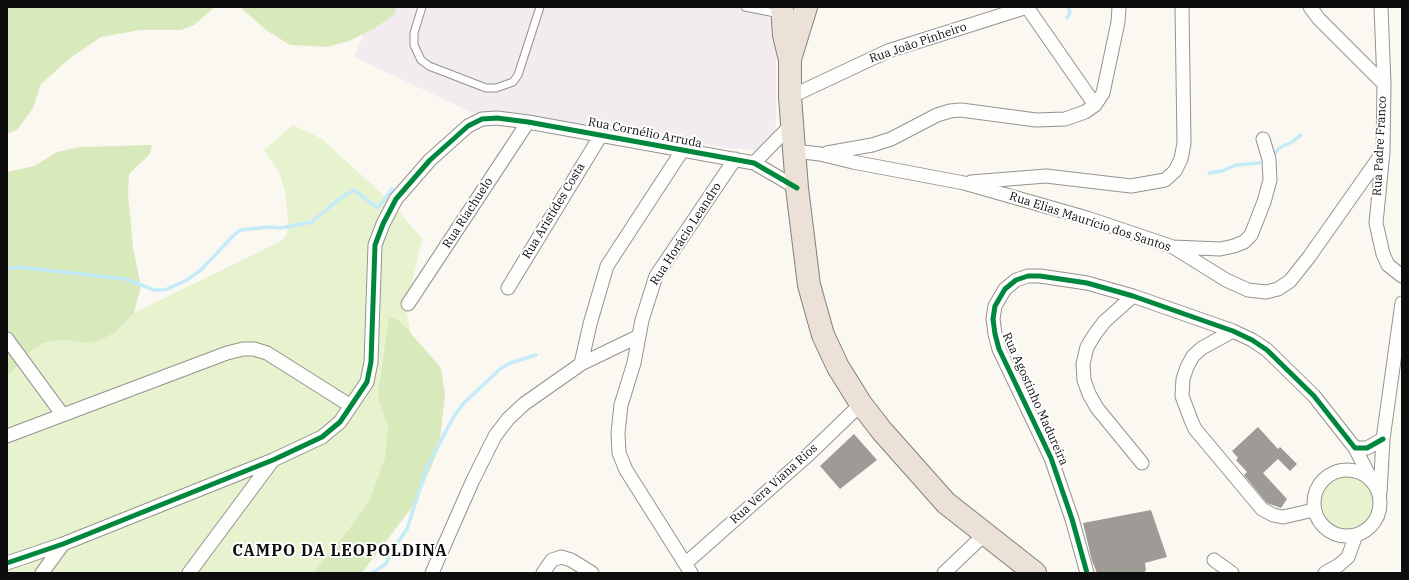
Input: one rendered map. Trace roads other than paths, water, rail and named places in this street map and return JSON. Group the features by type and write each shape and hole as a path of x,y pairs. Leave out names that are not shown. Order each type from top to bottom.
{"highway":[{"path":"793,13 790,60 790,96 797,188 809,284 823,335 838,367 861,404 882,431 946,503 986,532 1035,573"}],"street":[{"path":"1027,7 1095,106"},
{"name":"Rua João Pinheiro","path":"790,96 888,51 1027,7"},
{"path":"820,154 847,151 891,139 937,115 950,111 962,110 1036,120 1052,120 1077,116 1095,106 1103,93 1118,22 1119,7"},
{"path":"964,183 1046,176 1131,186 1165,180 1175,171 1184,143 1182,7"},
{"path":"1310,7 1319,19 1384,84"},
{"name":"Rua Padre Franco","path":"1381,7 1384,84 1383,152 1376,223 1381,248 1388,265 1402,276"},
{"name":"Rua Cornélio Arruda","path":"352,406 367,382 371,362 375,245 383,224 396,199 425,165 468,126 482,119 497,118 528,122 754,163 797,188"},
{"name":"Rua Riachuelo","path":"408,304 528,122"},
{"path":"754,163 792,124"},
{"name":"Rua Aristídes Costa","path":"508,288 601,135"},
{"path":"1173,247 1220,249 1244,242 1251,234 1264,202 1270,180 1269,159 1263,139"},
{"path":"581,364 590,324 607,266 615,251 682,150"},
{"name":"Rua Elias Maurício dos Santos","path":"794,151 820,154 853,162 964,183 1087,218 1173,247 1220,276 1248,290 1266,292 1278,290 1290,281 1309,257 1383,152"},
{"name":"Rua Horácio Leandro","path":"688,568 626,470 619,453 618,432 621,405 634,363 648,296 656,276 735,159"},
{"name":"Rua Agostinho Madureira","path":"1087,573 1072,519 1051,458 1000,349 995,334 993,319 995,306 1005,289 1016,280 1028,276 1087,283 1133,296 1233,331 1252,340 1267,350 1314,396 1354,448 1372,481"},
{"path":"1133,296 1104,322 1095,334 1087,347 1083,364 1084,380 1089,394 1097,408 1142,463"},
{"path":"1380,496 1372,481 1362,473 1350,470 1338,471 1327,476 1318,486 1314,497 1314,510 1319,521 1326,529 1335,534 1346,536 1356,535 1367,529 1376,520 1380,508 1382,438 1402,303"},
{"path":"1233,331 1202,348 1193,356 1186,367 1183,379 1182,396 1190,420 1195,429 1262,509 1273,515 1283,517 1314,510"},
{"path":"432,573 473,480 495,436 508,419 524,404 581,364 639,336"},
{"path":"7,339 62,414"},
{"path":"7,436 227,353 254,349 267,353 352,406 340,422 322,437 273,460 63,544 7,563"},
{"name":"Rua Vera Viana Rios","path":"688,568 861,404"},
{"path":"1354,448 1367,448 1382,438"},
{"path":"189,573 273,460"},
{"path":"944,573 986,532"},
{"path":"1325,573 1339,565 1348,557 1356,535"},
{"path":"42,573 63,544"},
{"path":"543,573 552,560 561,557 571,560 592,573"},
{"path":"1214,560 1232,573"}],"lane":[{"path":"422,7 414,33 414,45 421,60 429,66 486,88 496,88 513,82 518,75 540,7"},
{"path":"745,7 793,13"}],"waterway":[{"path":"1067,18 1070,12 1068,7"},
{"path":"1272,157 1279,148 1292,142 1301,135"},
{"path":"1209,173 1222,171 1236,165 1260,163"},
{"path":"7,269 18,267 126,279 154,290 165,290 187,280 201,270 240,230 269,227 280,228 312,222 338,200 354,190 378,208 392,189"},
{"path":"372,573 386,564 392,551 407,529 427,467 454,416 463,404 500,369 510,363 536,355"}],"district":[{"name":"CAMPO DA LEOPOLDINA","path":"340,551"}]}
